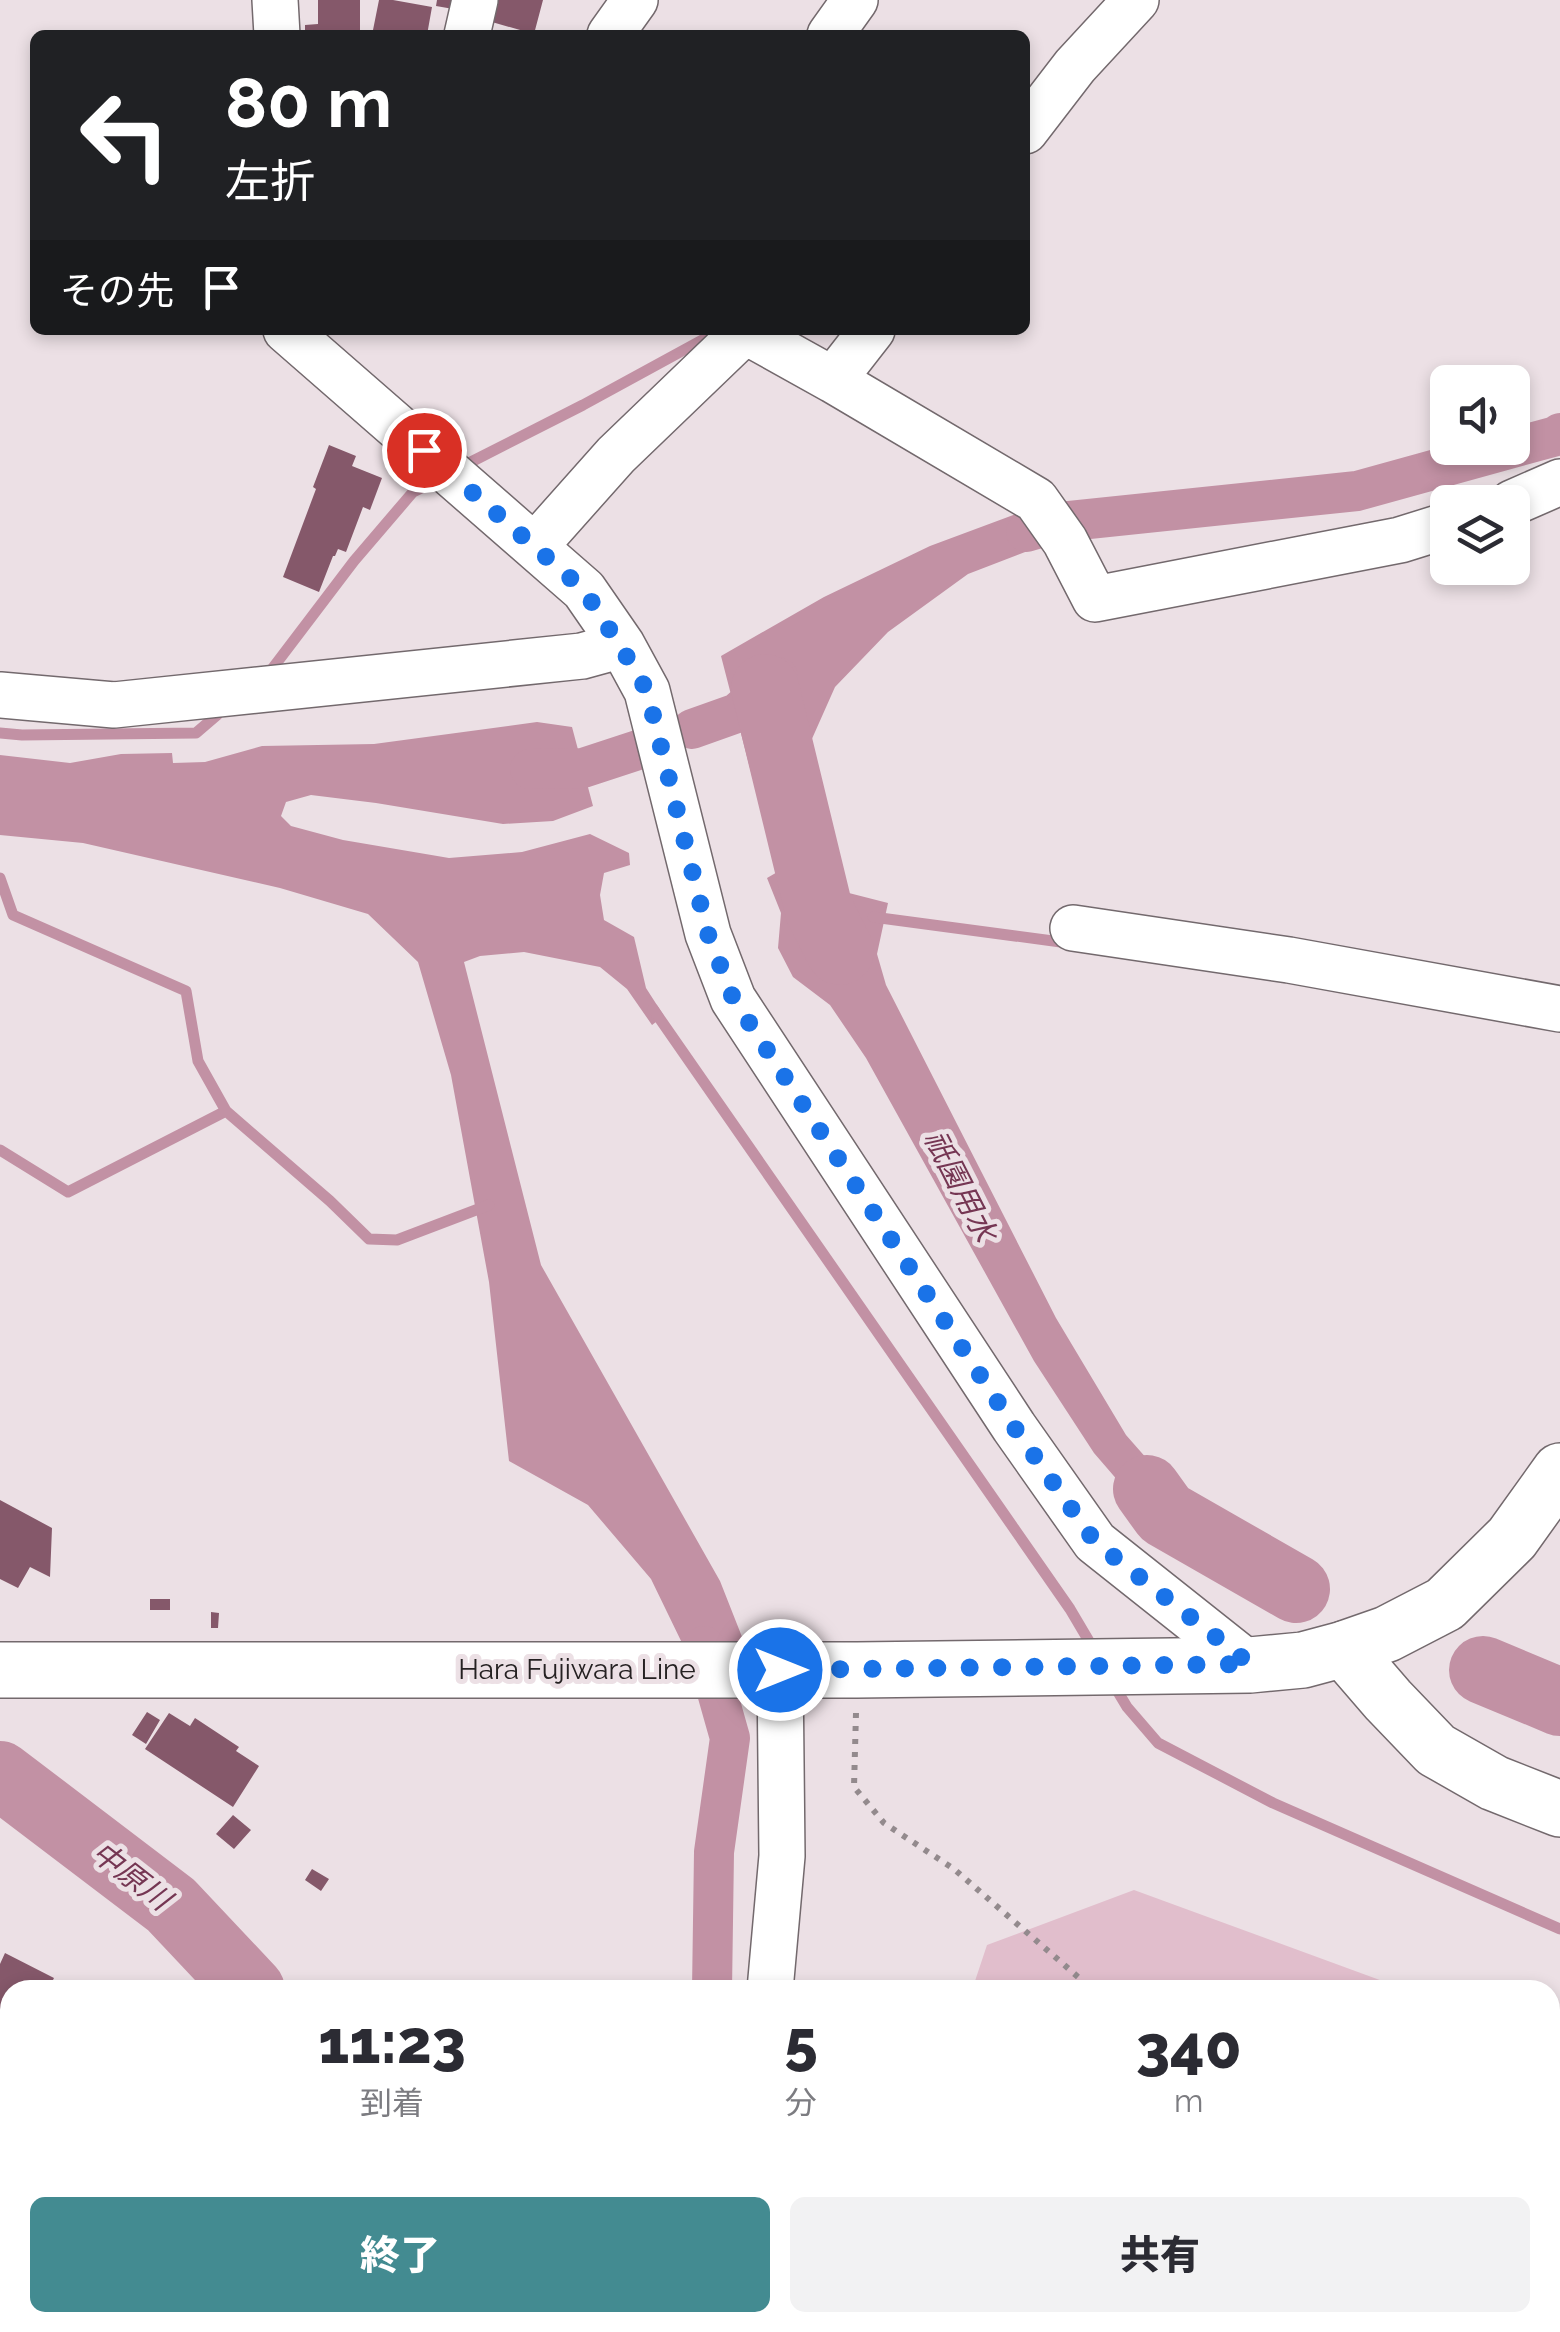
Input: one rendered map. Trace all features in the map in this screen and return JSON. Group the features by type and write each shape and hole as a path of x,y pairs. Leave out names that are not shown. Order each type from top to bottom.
{"main road":[{"name":"Hara Fujiwara Line","path":"0,1670 857,1670 1303,1660 1387,1634 1444,1604 1512,1538 1560,1470"},
{"path":"1344,1649 1436,1750 1494,1782 1560,1809"}],"street":[{"path":"275,0 277,30"},
{"path":"469,30 476,0"},
{"path":"614,30 636,0"},
{"path":"834,30 855,0"},
{"path":"1030,124 1075,66 1136,0"},
{"path":"292,335 584,590 622,645 647,691 708,934 733,998 1014,1427 1095,1542 1250,1664"},
{"path":"536,546 616,455 740,335"},
{"path":"754,335 1036,500 1095,599 1400,540 1430,531"},
{"path":"833,380 868,335"},
{"path":"1530,495 1560,482"},
{"path":"0,695 114,705 582,656 622,645"},
{"path":"1072,928 1289,960 1560,1009"},
{"path":"761,1670 782,1856 771,1980"}],"path":[{"path":"857,1670 854,1787 884,1824 954,1869 1081,1980"}],"shaded area":[{"path":"1134,1890 1380,1980 975,1980 987,1945"}],"water":[{"path":"1024,511 1046,544 968,574 888,632 835,687 803,767 752,776 721,656 824,597 930,546"},
{"path":"537,722 572,727 593,806 553,821 503,824 311,795 286,802 281,816 291,826 343,840 449,858 522,852 590,834 629,853 630,865 604,873 600,895 604,920 634,937 646,988 664,1016 652,1025 627,989 600,967 524,952 480,956 464,962 541,1265 720,1581 746,1647 683,1645 651,1579 588,1505 509,1461 489,1282 451,1075 418,962 368,914 280,888 83,843 0,835 0,755 70,763 121,754 172,753 173,763 205,762 262,746 374,744"},
{"path":"817,866 845,892 888,903 877,954 886,985 1056,1318 1126,1435 1177,1493 1237,1523 1210,1558 1189,1552 1151,1519 1094,1453 1034,1361 866,1058 830,1005 793,977 778,948 781,913 767,878 786,867"}],"building":[{"path":"318,0 360,0 360,30 305,30 305,25 318,24"},
{"path":"379,0 432,7 428,30 373,30"},
{"path":"437,0 461,0 459,10 436,6"},
{"path":"491,0 543,0 535,30 485,20"},
{"path":"329,445 356,456 352,466 382,478 370,510 363,507 346,552 338,549 333,556 319,592 283,577"},
{"path":"0,1500 52,1528 50,1577 30,1567 18,1588 0,1579"},
{"path":"150,1599 170,1599 170,1610 150,1610"},
{"path":"211,1612 219,1613 218,1628 211,1628"},
{"path":"147,1712 160,1720 146,1744 132,1735"},
{"path":"169,1713 190,1726 195,1718 239,1747 236,1751 259,1766 233,1807 145,1749"},
{"path":"233,1815 251,1830 234,1849 216,1834"},
{"path":"312,1869 329,1879 321,1891 305,1880"},
{"path":"5,1953 54,1978 0,1980"}],"waterway":[{"path":"467,464 711,335"},
{"path":"1026,532 1060,522 1357,491 1560,433"},
{"path":"272,669 354,561 413,492 437,480"},
{"path":"692,729 737,713 778,677"},
{"name":"祇園用水","path":"765,688 819,910 840,951"},
{"path":"0,733 196,733 217,715"},
{"path":"530,769 583,768 644,748"},
{"path":"0,878 13,915 186,991 198,1061 226,1111"},
{"path":"873,917 1068,943"},
{"path":"653,1009 1070,1609 1096,1653"},
{"path":"0,1150 68,1192 226,1111 369,1239 397,1240 489,1205"},
{"name":"祇園用水","path":"1147,1489 1165,1514 1296,1589"},
{"path":"704,1646 730,1738 714,1852 712,1980"},
{"name":"祇園用水","path":"1483,1670 1560,1702"},
{"path":"1112,1682 1127,1707 1158,1743 1273,1803 1560,1929"},
{"name":"中原川","path":"0,1775 171,1905 242,1980"}],"route":[{"path":"424,450 584,590 622,645 647,691 708,934 733,998 1014,1427 1095,1542 1250,1664 780,1670"}]}
